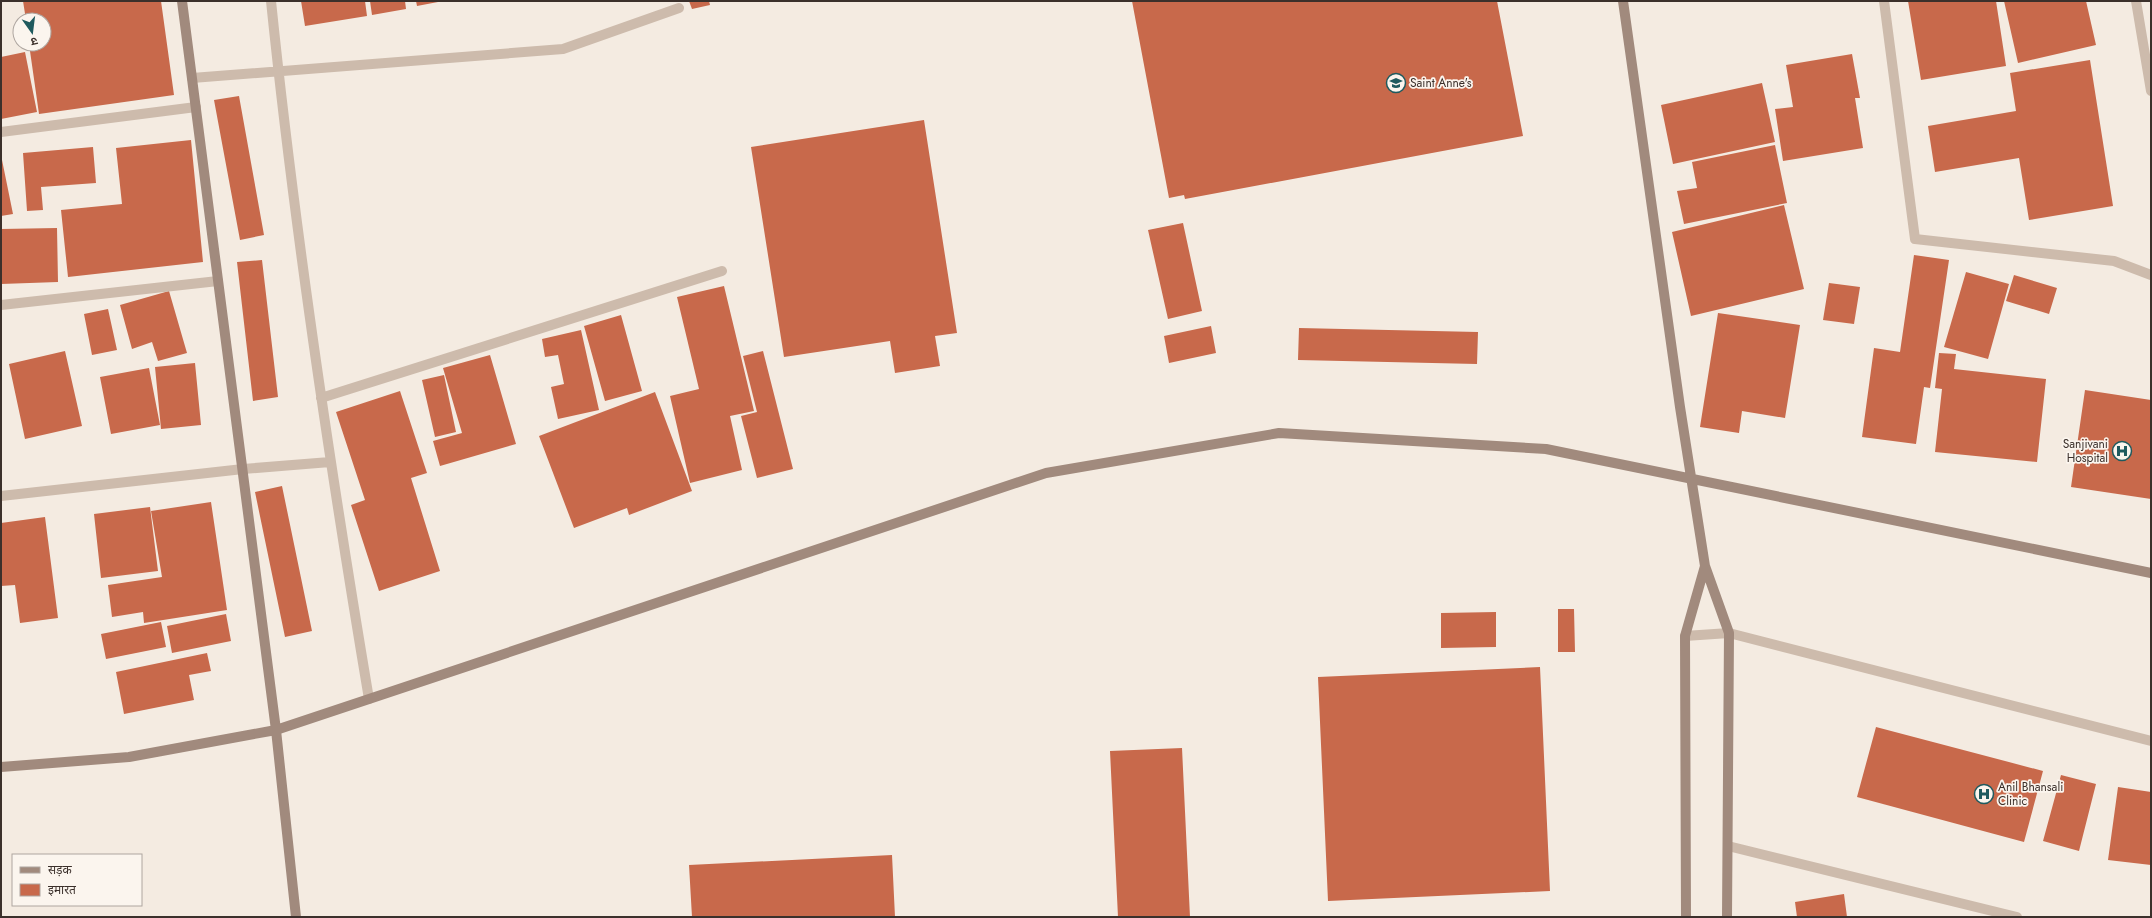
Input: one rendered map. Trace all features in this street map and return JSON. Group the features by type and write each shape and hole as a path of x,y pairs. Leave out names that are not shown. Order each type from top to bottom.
{"street":[{"path":"182,1 276,730 296,917"},
{"path":"271,1 278,70 321,398 369,699"},
{"path":"1623,1 1680,407 1705,566 1729,633 1727,917"},
{"path":"1884,1 1915,239 2114,261 2151,275"},
{"path":"2136,1 2147,46 2151,91"},
{"path":"192,78 278,70 563,49 679,8"},
{"path":"1,132 196,107"},
{"path":"321,398 722,271"},
{"path":"1,305 218,281"},
{"path":"1,767 129,757 276,730 1046,472 1280,433 1546,449 2151,573"},
{"path":"1,496 243,469 330,462"},
{"path":"1686,917 1685,636 1705,566"},
{"path":"1685,636 1729,633 2151,741"},
{"path":"1728,846 2017,917"}],"building":[{"path":"23,1 161,1 174,95 39,114 30,52 52,52 52,12 25,12"},
{"path":"301,1 365,1 367,16 305,26"},
{"path":"370,1 405,1 406,9 372,15"},
{"path":"416,1 438,1 438,2 417,6"},
{"path":"689,1 709,1 710,5 692,9"},
{"name":"Saint Anne's","path":"1132,1 1497,1 1523,136 1185,199 1184,195 1169,198"},
{"path":"1908,1 1996,1 2006,66 1921,80"},
{"path":"2004,1 2086,1 2096,45 2018,63"},
{"path":"25,52 37,112 1,119 1,57"},
{"path":"1852,54 1860,98 1855,98 1863,148 1783,161 1775,109 1793,107 1786,65"},
{"path":"2090,60 2113,206 2029,220 2019,158 1935,172 1928,126 2016,111 2010,73"},
{"path":"1762,83 1775,142 1673,164 1661,105"},
{"path":"239,96 264,235 240,240 214,100"},
{"path":"924,120 957,333 935,336 940,366 895,373 890,341 784,357 751,147"},
{"path":"191,140 203,262 68,277 61,210 122,204 116,148"},
{"path":"1775,145 1787,203 1684,224 1677,191 1697,188 1692,162"},
{"path":"93,147 96,183 41,187 43,210 27,211 23,153"},
{"path":"1,155 13,214 1,216"},
{"path":"1784,205 1804,289 1691,316 1672,232"},
{"path":"1183,223 1202,311 1168,319 1148,230"},
{"path":"57,228 58,282 1,284 1,229"},
{"path":"1914,255 1949,260 1930,388 1924,387 1916,444 1862,437 1874,348 1900,352"},
{"path":"262,260 278,397 253,401 237,262"},
{"path":"1966,272 2009,284 1988,359 1944,347"},
{"path":"2014,275 2057,288 2049,314 2006,301"},
{"path":"1829,283 1860,287 1854,324 1823,320"},
{"path":"724,286 754,411 730,416 742,470 690,483 670,396 699,389 677,297"},
{"path":"169,291 187,353 158,361 152,342 132,349 120,305"},
{"path":"108,309 117,350 92,355 84,314"},
{"path":"1718,313 1800,325 1785,418 1742,411 1739,433 1700,427"},
{"path":"621,315 642,391 605,401 584,326"},
{"path":"1211,326 1216,353 1169,363 1164,336"},
{"path":"1299,328 1478,332 1477,364 1298,360"},
{"path":"581,330 599,410 558,419 551,387 564,384 558,355 545,357 542,339"},
{"path":"65,351 82,426 25,439 9,364"},
{"path":"763,351 793,469 757,478 741,416 757,412 743,356"},
{"path":"1939,353 1956,354 1954,369 2046,379 2037,462 1935,452 1942,389 1935,388"},
{"path":"490,355 516,444 440,466 433,441 462,433 443,368"},
{"path":"195,363 201,425 161,429 155,367"},
{"path":"149,368 160,425 111,434 100,377"},
{"path":"444,375 456,432 435,437 422,380"},
{"path":"2085,390 2151,400 2151,499 2071,487"},
{"path":"400,391 427,473 411,478 440,571 379,591 351,505 365,500 336,412"},
{"path":"655,392 692,491 629,515 627,508 574,528 539,436"},
{"path":"282,486 312,631 285,637 255,492"},
{"path":"211,502 227,610 144,623 143,612 112,617 108,585 162,577 151,511"},
{"path":"150,507 158,571 101,578 94,514"},
{"path":"45,517 58,618 20,623 15,585 1,586 1,523"},
{"path":"1558,609 1574,609 1575,652 1558,652"},
{"path":"1496,612 1496,647 1441,648 1441,613"},
{"path":"226,614 231,641 172,653 167,626"},
{"path":"161,622 166,647 106,659 101,634"},
{"path":"207,653 211,671 189,675 194,700 124,714 116,672"},
{"path":"1540,667 1550,891 1328,901 1318,677"},
{"path":"1876,727 2043,771 2024,842 1857,797"},
{"path":"1182,748 1190,917 1118,917 1110,751"},
{"path":"2061,775 2096,784 2079,851 2043,841"},
{"path":"2118,787 2151,792 2151,865 2108,860"},
{"path":"892,855 895,917 692,917 689,865"},
{"path":"1844,894 1847,917 1797,917 1795,902"}],"place":[{"name":"Saint Anne's","path":"1396,83"},
{"name":"Sanjivani Hospital","path":"2122,451"},
{"name":"Anil Bhansali Clinic","path":"1984,794"}]}
